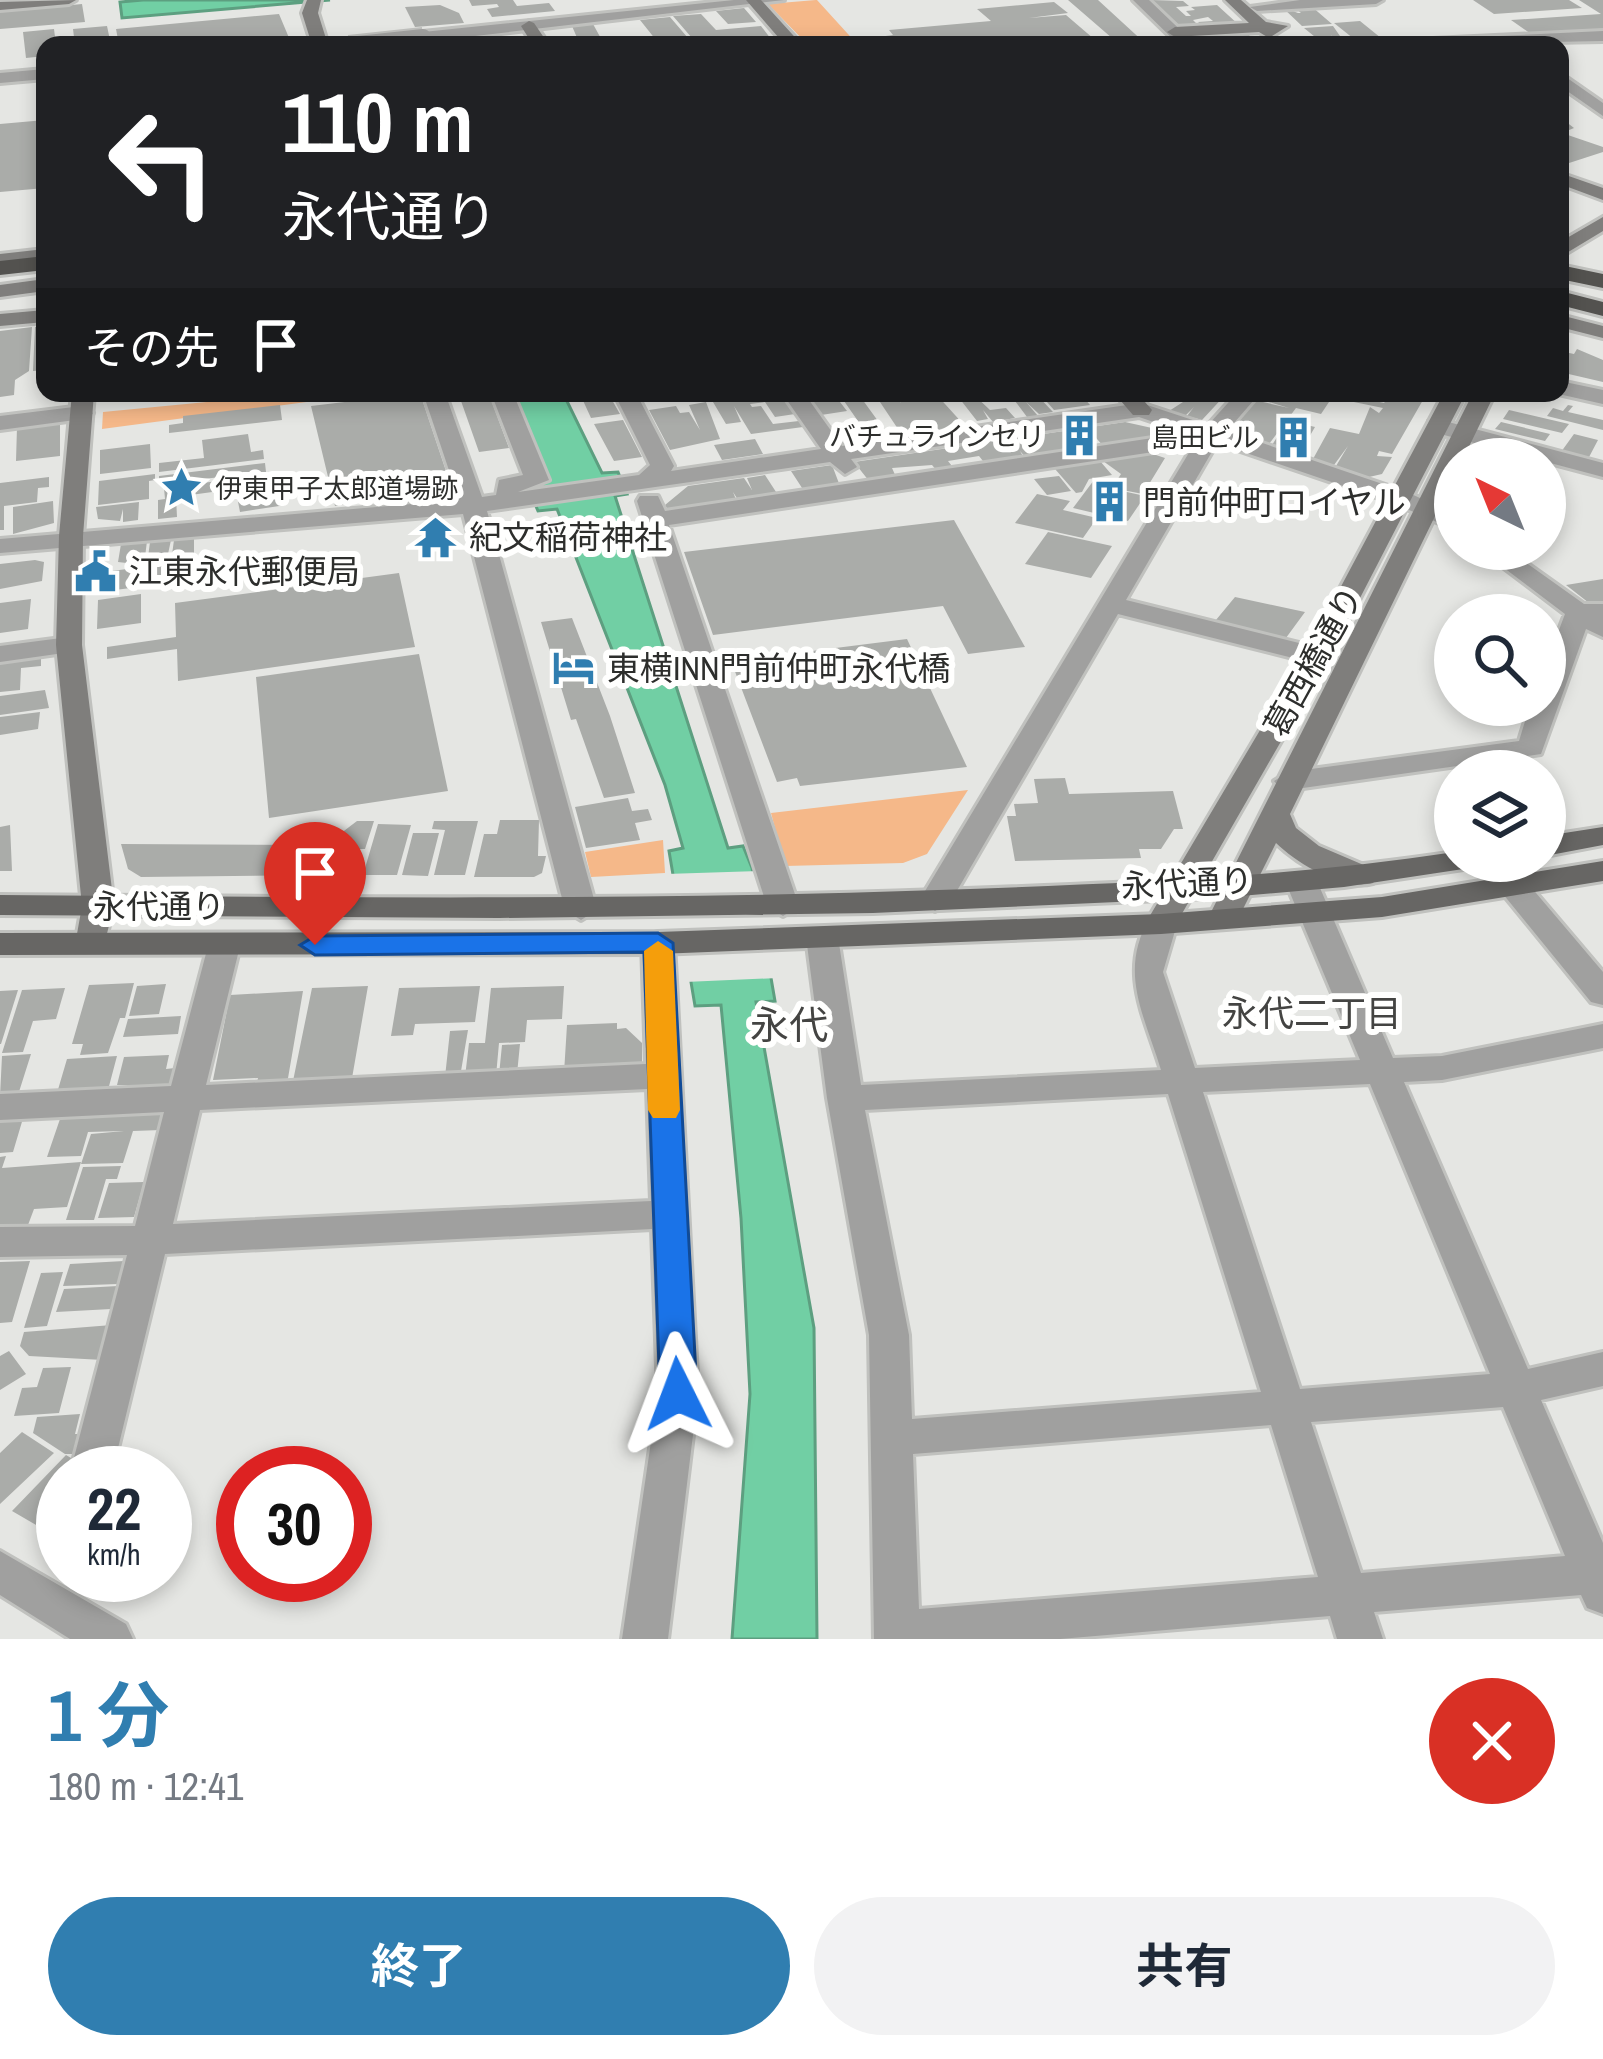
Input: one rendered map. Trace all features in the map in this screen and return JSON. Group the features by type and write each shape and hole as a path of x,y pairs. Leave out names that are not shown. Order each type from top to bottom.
{"highway":[{"path":"0,264 36,260"},
{"path":"1569,274 1603,281"},
{"path":"0,285 36,280"},
{"path":"1569,289 1603,296"},
{"path":"1569,304 1603,312"}],"main road":[{"path":"0,6 69,0"},
{"path":"1232,0 1278,34"},
{"path":"314,1 310,13 317,36"},
{"path":"753,1 786,36"},
{"path":"1253,3 1278,34"},
{"path":"529,26 535,36"},
{"path":"1240,36 1278,34"},
{"path":"1569,184 1602,207"},
{"path":"1569,195 1602,207"},
{"path":"1569,224 1602,207"},
{"path":"1569,242 1602,207"},
{"path":"0,320 36,317"},
{"path":"1569,323 1603,332"},
{"name":"葛西橋通り","path":"1451,430 1454,402"},
{"name":"葛西橋通り","path":"1223,920 1414,503 1451,430 1476,402"},
{"path":"83,403 71,536 69,645 98,906 91,945"},
{"name":"葛西橋通り","path":"1161,924 1317,656 1414,503"},
{"path":"1281,796 1276,823 1292,842 1362,876"},
{"path":"1566,842 1603,836"},
{"name":"永代通り","path":"0,944 224,946 662,931 772,939 1161,924 1223,920 1308,898 1362,876 1434,865"},
{"name":"永代通り","path":"0,905 581,910 662,931 773,906 1238,886 1308,898 1514,886 1603,871"}],"street":[{"path":"433,36 777,0"},
{"path":"1140,0 1179,36"},
{"path":"1253,3 1376,0"},
{"path":"1569,38 1603,35"},
{"path":"0,78 36,75"},
{"path":"1569,85 1603,111"},
{"path":"1569,390 1603,398"},
{"path":"437,402 473,506 581,910"},
{"path":"506,402 537,480 507,484 518,496"},
{"path":"630,402 662,466 633,485"},
{"path":"800,402 860,490"},
{"path":"0,546 71,536 473,506 836,454 1127,402"},
{"path":"1135,402 1210,436 1434,513"},
{"path":"935,901 1210,436 1241,402"},
{"path":"0,423 83,403"},
{"path":"1451,430 1603,470"},
{"path":"656,520 1210,436"},
{"path":"633,485 656,520 773,906"},
{"path":"1525,570 1591,611 1603,629"},
{"path":"1110,604 1317,656"},
{"path":"1566,662 1591,611"},
{"path":"0,654 69,645"},
{"path":"1281,796 1531,748 1538,726"},
{"path":"1514,886 1603,994"},
{"path":"822,937 845,1098 889,1335 897,1636 1346,1594 1600,1581 1308,898"},
{"path":"1161,924 1147,972 1360,1639"},
{"path":"645,1639 678,1394 663,1076 662,931"},
{"path":"98,1446 224,946"},
{"path":"845,1098 1442,1068 1603,1036"},
{"path":"0,1107 663,1076"},
{"path":"0,1242 148,1240 668,1214"},
{"path":"893,1438 1514,1389 1603,1369"},
{"path":"0,1571 36,1582"},
{"path":"75,1602 110,1639"}],"shaded area":[{"path":"330,0 122,18 120,2"},
{"path":"816,0 850,36 799,36 768,4"},
{"path":"206,402 306,402 102,429 103,412"},
{"path":"511,402 567,402 602,473 618,472 627,494 615,496 728,848 743,846 752,868 775,1001 756,1002 814,1328 817,1639 732,1639 750,1394 741,1218 721,1005 695,1006 669,851 683,848 665,785 557,509 538,511 527,485 544,481"},
{"path":"968,790 927,854 903,863 785,866 771,813"},
{"path":"663,840 665,873 591,877 585,852"}],"pier":[{"path":"759,871 778,978 685,982 666,874"}],"building":[{"path":"469,0 513,0 517,6 549,3 555,11 492,17 487,9 499,7 497,4 472,6"},
{"path":"1068,0 1098,0 1137,36 1110,36"},
{"path":"1151,0 1183,1 1189,6 1176,7 1186,16 1191,16 1186,11 1195,10 1191,7 1217,5 1239,25 1205,28 1198,22 1213,21 1208,17 1193,20 1200,27 1182,28"},
{"path":"1473,0 1569,0 1582,8 1494,14"},
{"path":"1579,0 1603,0 1603,30 1531,34 1511,20 1601,14"},
{"path":"1054,2 1068,13 1029,18 1066,15 1090,36 886,36 893,35 889,30 991,21 977,9"},
{"path":"82,4 85,22 0,29 0,12"},
{"path":"440,5 459,13 464,23 415,27 405,7"},
{"path":"1311,6 1332,24 1302,26 1282,7 1301,13 1294,7"},
{"path":"744,8 756,22 728,24 716,11"},
{"path":"279,14 288,36 117,36 116,29"},
{"path":"701,14 716,30 761,26 769,36 690,36 673,16"},
{"path":"670,17 686,36 653,36 640,20"},
{"path":"1360,21 1379,36 1350,36 1334,23"},
{"path":"593,24 600,36 576,36 572,26"},
{"path":"107,26 109,36 74,36 73,29"},
{"path":"1333,26 1340,36 1314,36 1304,28"},
{"path":"54,29 55,36 36,36 36,57 26,58 23,32"},
{"path":"1246,32 1250,36 1202,36"},
{"path":"36,121 36,189 0,192 0,124"},
{"path":"1569,135 1603,147 1603,152 1569,163"},
{"path":"32,327 29,371 15,380 14,395 0,397 0,331"},
{"path":"1577,349 1603,360 1603,382 1569,374 1569,353"},
{"path":"423,402 452,489 335,506 311,406"},
{"path":"461,402 492,402 509,448 479,452"},
{"path":"584,402 613,402 620,414 591,418"},
{"path":"706,402 720,439 670,450 649,410 676,406 680,413 689,412 700,430 689,405"},
{"path":"713,402 765,402 750,404 761,406 773,424 799,421 803,427 751,434 734,406 741,422 726,424"},
{"path":"765,402 789,402 795,414 775,417"},
{"path":"813,402 840,402 847,411 821,415"},
{"path":"845,402 864,402 878,421 860,424"},
{"path":"880,402 943,402 965,426 902,435"},
{"path":"962,402 982,402 990,410 1006,408 1015,418 993,422 983,410 988,419 977,421"},
{"path":"1016,402 1026,402 1038,416 1027,417"},
{"path":"1026,402 1044,402 1053,412 1039,414"},
{"path":"1047,402 1090,405 1054,410"},
{"path":"1183,402 1219,402 1202,420 1187,416 1194,407 1185,416 1169,411"},
{"path":"1252,402 1289,408 1269,402 1329,402 1321,414 1296,408 1269,444 1228,430"},
{"path":"1354,402 1422,402 1392,454 1379,451 1377,456 1392,457 1382,474 1369,477 1336,466 1348,446 1334,465 1313,459 1330,428 1359,434 1370,407 1379,413 1383,408"},
{"path":"280,405 282,420 169,433 169,425 183,423 183,416"},
{"path":"1573,406 1568,412 1603,420 1603,430 1547,416 1553,408 1563,411"},
{"path":"1509,410 1569,424 1562,433 1503,419"},
{"path":"623,420 642,457 614,461 594,424"},
{"path":"60,422 60,456 16,461 17,427"},
{"path":"1125,422 1170,432 1169,438 1105,448 1089,430 1097,448 1027,459 1020,451 1025,460 987,466 979,456 948,461 955,470 938,472 932,465 892,468 896,477 869,481 854,462"},
{"path":"1501,422 1550,434 1532,438 1495,429"},
{"name":"島田ビル","path":"1299,423 1315,427 1301,451 1272,445 1283,428 1295,430"},
{"path":"248,434 251,452 263,450 264,459 159,472 159,463 204,458 202,440"},
{"path":"1574,434 1598,440 1588,459 1566,453"},
{"path":"755,439 763,454 722,460 714,445"},
{"path":"150,444 151,468 100,474 100,450"},
{"path":"1150,453 1165,458 1143,494 1112,488 1121,474 1103,461"},
{"path":"1100,461 1112,475 1089,479 1082,492 1076,493 1055,469"},
{"path":"265,463 266,472 159,484 159,476"},
{"path":"832,465 840,486 804,491 791,471"},
{"path":"155,474 155,480 149,481 149,499 98,505 99,481"},
{"path":"279,474 286,505 240,512 234,481"},
{"path":"765,475 778,495 740,503 733,492 737,502 669,512 665,505 688,486 744,478 752,490 747,478"},
{"path":"1059,476 1071,491 1047,495 1034,479"},
{"path":"49,477 49,487 38,488 37,502 4,506 4,530 0,530 0,483"},
{"path":"233,479 234,489 176,497 177,517 158,519 158,500 165,499 164,488"},
{"name":"門前仲町ロイヤル","path":"1094,480 1145,496 1128,521 1073,508"},
{"path":"1037,494 1070,501 1063,510 1097,518 1083,538 1015,523"},
{"path":"53,501 54,523 13,534 13,507"},
{"path":"139,502 138,520 123,522 123,509 120,521 98,519 96,507"},
{"path":"954,520 1025,647 968,654 943,606 713,635 684,552"},
{"path":"1048,532 1112,546 1091,578 1025,564"},
{"path":"194,538 194,559 171,562 174,540"},
{"path":"171,540 165,568 184,565 185,581 115,590 115,576 103,578 103,572 160,565 147,565 150,542"},
{"path":"147,541 144,565 118,562 121,544"},
{"path":"44,562 42,581 0,589 0,564"},
{"path":"399,573 415,647 178,681 177,649 107,659 107,647 176,637 175,603"},
{"path":"1603,579 1603,601 1589,603 1566,585"},
{"path":"141,594 141,623 97,629 98,600"},
{"path":"1235,597 1305,612 1283,642 1211,626"},
{"path":"31,599 28,629 0,633 0,603"},
{"path":"572,618 635,793 604,798 576,719 571,720 541,622"},
{"path":"907,639 967,767 800,786 797,778 777,782 731,661"},
{"path":"419,654 448,791 269,818 256,677"},
{"path":"41,656 41,666 21,668 20,690 0,692 0,662"},
{"path":"45,690 49,708 0,715 0,696"},
{"path":"40,712 38,729 0,735 0,717"},
{"path":"1065,778 1069,794 1173,791 1183,829 1174,829 1161,849 1139,849 1141,858 1015,861 1007,816 1016,816 1014,804 1038,803 1034,779"},
{"path":"628,798 632,811 648,809 652,820 635,823 640,840 586,848 575,807"},
{"path":"500,820 539,820 538,856 546,856 542,873 474,877 484,834 497,834"},
{"path":"357,821 374,821 365,849 329,849 332,840"},
{"path":"434,821 478,821 465,875 434,875 445,830 432,829"},
{"path":"378,824 411,825 397,875 363,875"},
{"path":"10,825 12,871 0,871 0,827"},
{"path":"413,833 439,833 428,876 402,875"},
{"path":"121,844 327,846 317,875 141,877 128,869"},
{"path":"134,983 125,1018 120,1018 108,1053 80,1055 83,1044 72,1044 89,985"},
{"path":"166,984 159,1014 129,1016 137,986"},
{"path":"368,986 351,1084 292,1086 312,988"},
{"path":"480,986 475,1022 415,1024 413,1035 391,1036 399,988"},
{"path":"564,986 562,1019 527,1020 525,1042 499,1043 496,1076 465,1077 469,1043 485,1043 491,988"},
{"path":"65,988 56,1019 33,1021 23,1052 2,1053 22,990"},
{"path":"18,990 1,1044 0,1044 0,991"},
{"path":"303,991 287,1084 256,1086 258,1078 213,1080 230,995"},
{"path":"181,1016 178,1034 123,1037 128,1019"},
{"path":"617,1023 617,1029 626,1028 642,1043 642,1071 564,1073 567,1025"},
{"path":"468,1030 460,1077 445,1077 450,1031"},
{"path":"520,1044 517,1074 499,1075 502,1045"},
{"path":"31,1054 18,1095 0,1096 2,1056"},
{"path":"169,1055 166,1069 175,1068 171,1089 128,1091 130,1085 117,1085 124,1057"},
{"path":"117,1056 108,1090 57,1093 67,1059"},
{"path":"167,1108 161,1130 133,1131 123,1163 81,1164 91,1134 124,1131 88,1132 81,1156 47,1157 60,1119 94,1118 97,1111"},
{"path":"24,1115 13,1152 0,1153 0,1117"},
{"path":"6,1156 2,1168 81,1162 67,1207 34,1209 28,1225 0,1226 0,1157"},
{"path":"121,1166 117,1179 106,1179 94,1220 66,1220 83,1167"},
{"path":"144,1182 134,1217 98,1218 109,1183"},
{"path":"30,1261 12,1322 0,1323 0,1262"},
{"path":"124,1261 118,1284 63,1286 70,1264"},
{"path":"63,1272 47,1326 24,1328 41,1273"},
{"path":"118,1286 111,1309 56,1312 64,1289"},
{"path":"112,1325 103,1360 29,1356 20,1346 24,1332"},
{"path":"9,1351 26,1374 0,1390 0,1356"},
{"path":"71,1367 59,1413 14,1416 22,1388 37,1387 43,1368"},
{"path":"80,1414 75,1434 84,1434 81,1446 53,1446 33,1433 37,1417"},
{"path":"22,1432 43,1446 36,1446 36,1470 0,1504 0,1453"},
{"path":"36,1486 36,1525 12,1511"}],"slow traffic":[{"path":"658,951 664,1110"}],"place":[{"name":"バチュラインセリ","path":"1079,436"},
{"name":"島田ビル","path":"1293,437"},
{"name":"伊東甲子太郎道場跡","path":"181,488"},
{"name":"門前仲町ロイヤル","path":"1109,502"},
{"name":"紀文稲荷神社","path":"435,537"},
{"name":"江東永代郵便局","path":"95,571"},
{"name":"東横INN門前仲町永代橋","path":"573,668"}],"district":[{"name":"永代二丁目","path":"1312,1013"},
{"name":"永代","path":"789,1025"}],"route":[{"path":"315,945 658,943 678,1394"}]}
